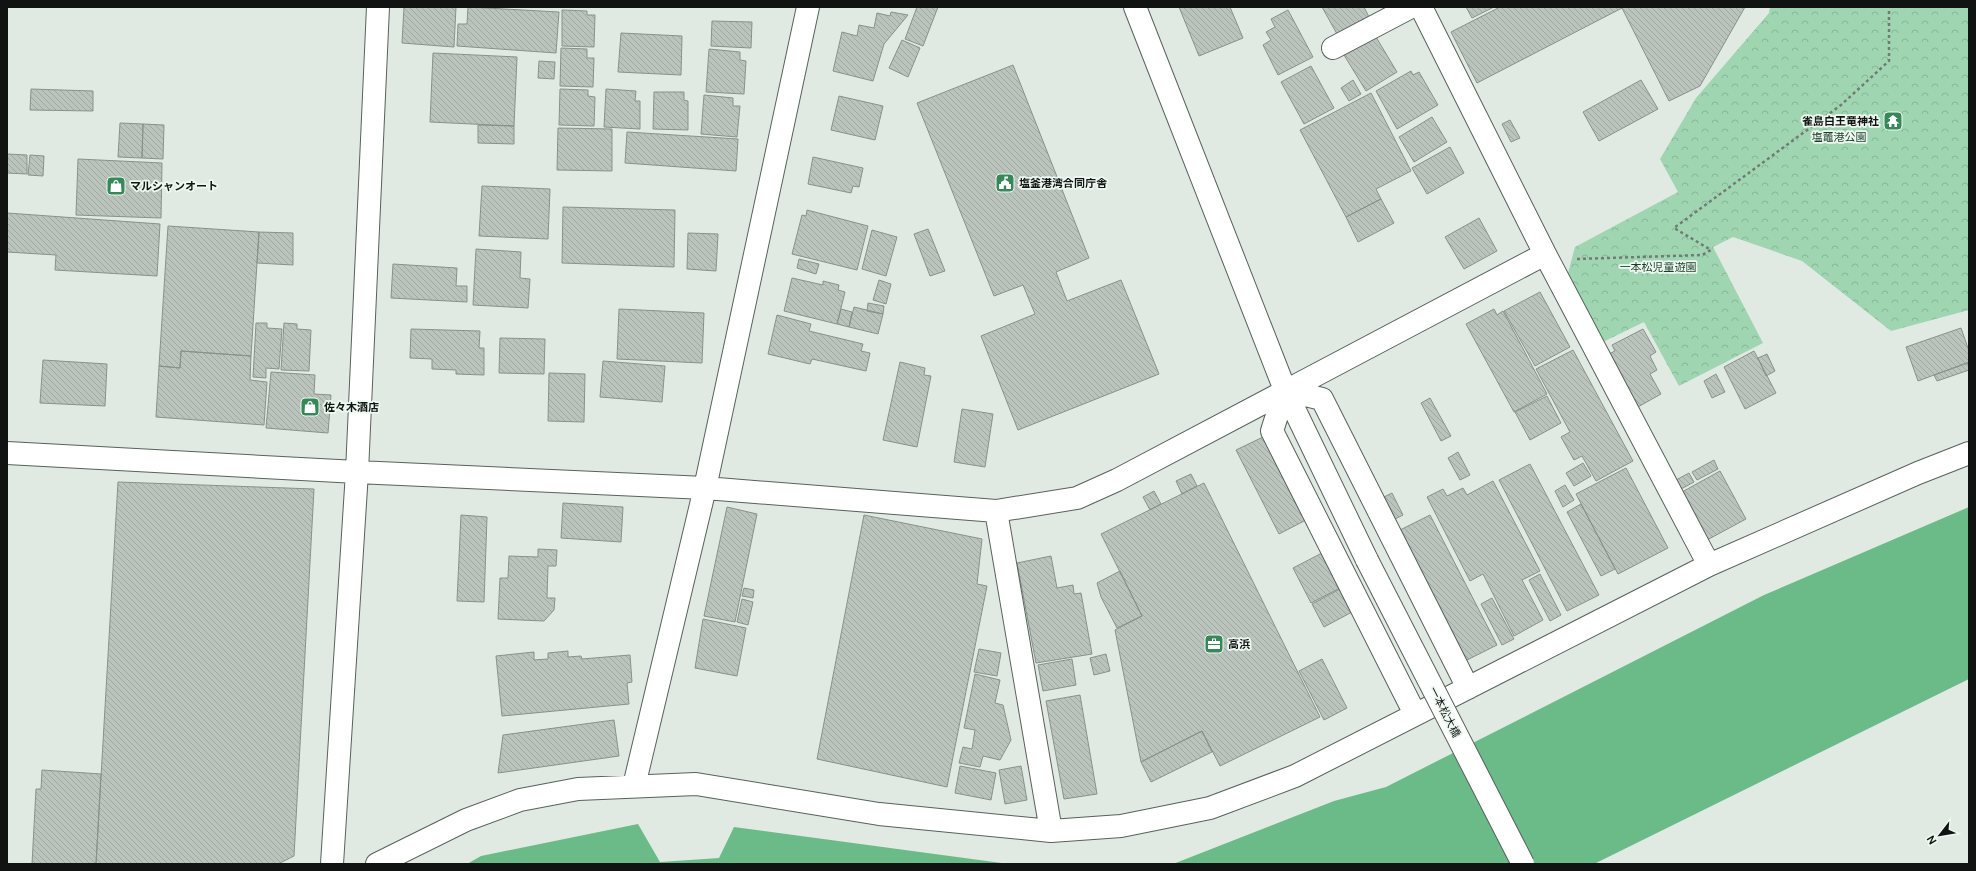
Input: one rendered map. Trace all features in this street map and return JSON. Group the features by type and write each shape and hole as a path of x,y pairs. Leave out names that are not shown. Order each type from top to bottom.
{"street":[{"path":"332,864 357,472 378,7"},
{"path":"634,786 705,488 808,7"},
{"name":"一本松大橋","path":"1135,7 1285,390 1367,560 1523,864"},
{"path":"1333,48 1411,7"},
{"path":"1421,7 1549,261 1708,565"},
{"path":"7,453 357,472 705,488 996,511 1077,498 1117,480 1285,390 1549,261"},
{"path":"1285,390 1322,400 1468,688"},
{"path":"1285,390 1272,431 1416,714"},
{"path":"377,864 466,820 520,800 578,789 696,784 879,814 1051,831 1121,826 1210,808 1294,776 1708,565 1918,473 1969,453"},
{"path":"996,511 1051,831"}],"path":[{"path":"1549,261 1702,255 1712,250 1674,228 1841,105 1889,61 1889,7"}],"green space":[{"name":"塩竈港公園","path":"1770,7 1969,7 1969,310 1891,331 1802,261 1733,237 1713,247 1763,343 1679,386 1644,322 1603,342 1568,273 1575,247 1678,192 1660,159 1696,98 1769,13"}],"shaded area":[{"path":"1969,507 1969,679 1594,864 1173,864 1334,801 1386,787 1764,595"},
{"path":"638,824 660,862 719,858 734,827 1009,864 467,864 481,856"}],"building":[{"path":"404,7 456,7 454,47 402,43"},
{"path":"468,7 559,12 556,53 457,46 458,24 467,24"},
{"path":"917,7 938,7 923,46 905,39"},
{"path":"1179,7 1230,7 1243,38 1199,56"},
{"path":"1322,7 1364,7 1369,17 1337,34"},
{"path":"1466,7 1494,7 1472,18"},
{"path":"1500,7 1745,7 1700,86 1669,101 1622,8 1477,83 1451,32"},
{"path":"562,10 587,11 587,15 595,15 594,47 562,46"},
{"path":"1288,10 1313,57 1278,75 1263,45 1271,40 1266,32 1275,27 1271,19"},
{"path":"891,12 908,15 884,44 873,81 833,71 842,32 857,36 859,25 874,28 877,13 890,16"},
{"path":"712,21 752,22 751,48 711,46"},
{"path":"621,33 682,36 681,75 618,72"},
{"path":"1376,37 1397,72 1366,91 1344,55"},
{"path":"902,40 920,48 908,77 889,68"},
{"path":"561,48 587,49 587,58 594,58 593,87 560,86"},
{"path":"709,49 740,52 740,60 746,61 744,94 706,92"},
{"path":"433,53 517,57 514,126 430,122"},
{"path":"539,61 555,62 554,79 538,78"},
{"path":"1013,65 1089,258 1056,272 1067,301 1121,280 1159,374 1018,430 981,336 1035,314 1023,285 994,296 917,103"},
{"path":"1311,66 1334,108 1304,124 1281,82"},
{"path":"1411,71 1413,75 1419,72 1438,105 1397,129 1376,91"},
{"path":"1353,80 1361,94 1349,101 1341,88"},
{"path":"1641,80 1658,109 1599,141 1583,112"},
{"path":"31,89 93,91 93,111 30,110"},
{"path":"560,89 588,90 588,96 595,97 594,126 559,125"},
{"path":"606,89 636,91 635,101 640,101 640,129 604,127"},
{"path":"654,92 684,92 684,100 688,101 688,130 653,129"},
{"path":"1371,93 1411,171 1376,189 1381,199 1346,217 1300,130"},
{"path":"704,95 733,98 733,106 740,106 737,137 701,134"},
{"path":"839,96 883,106 875,140 831,130"},
{"path":"1432,117 1447,142 1414,162 1399,137"},
{"path":"1510,120 1520,138 1511,142 1502,124"},
{"path":"120,123 143,124 142,158 118,157"},
{"path":"143,124 164,125 163,159 142,158"},
{"path":"478,125 514,126 514,144 478,143"},
{"path":"558,128 612,129 612,171 557,170"},
{"path":"627,132 738,139 736,171 625,163"},
{"path":"1450,147 1464,173 1427,194 1412,168"},
{"path":"7,154 27,155 27,174 7,173"},
{"path":"30,155 44,156 43,176 28,175"},
{"path":"813,157 863,168 859,187 853,186 851,193 808,184"},
{"path":"78,159 162,163 161,218 76,215"},
{"path":"482,186 550,189 548,239 479,236"},
{"path":"1381,199 1394,223 1358,242 1346,217"},
{"path":"563,207 675,210 674,267 562,263"},
{"path":"807,210 868,226 857,270 792,254 802,215 806,216"},
{"path":"7,213 160,224 157,276 55,270 56,255 7,252"},
{"path":"1479,218 1497,251 1464,269 1445,237"},
{"path":"168,226 259,232 251,356 181,351 180,368 159,366"},
{"path":"928,229 945,271 930,276 914,234"},
{"path":"872,230 897,237 886,276 862,269"},
{"path":"259,232 293,233 293,265 257,263"},
{"path":"688,233 718,234 716,271 687,269"},
{"path":"476,249 521,252 520,278 530,279 528,308 473,305"},
{"path":"799,259 819,264 816,274 797,268"},
{"path":"393,264 457,268 456,286 467,286 467,302 391,298"},
{"path":"792,278 823,285 823,281 839,285 838,290 845,292 837,324 784,311"},
{"path":"879,280 891,284 886,304 873,300"},
{"path":"1540,292 1570,347 1535,366 1504,311"},
{"path":"868,303 884,306 883,314 867,311"},
{"path":"854,307 883,314 878,334 849,327"},
{"path":"619,309 704,313 702,363 617,359"},
{"path":"841,309 852,312 849,327 837,324"},
{"path":"1494,309 1497,315 1503,311 1547,394 1514,412 1466,324"},
{"path":"777,315 811,324 809,331 863,344 861,351 870,353 866,371 812,359 810,364 768,354"},
{"path":"256,323 267,323 267,328 282,329 279,369 266,368 266,378 253,377"},
{"path":"284,323 297,324 297,329 311,330 309,371 281,370"},
{"path":"1961,328 1969,351 1969,362 1918,381 1906,347"},
{"path":"411,329 480,331 479,348 484,348 484,375 456,374 456,370 432,369 432,359 410,358"},
{"path":"1643,329 1656,352 1650,356 1657,370 1650,374 1661,394 1636,408 1607,355 1615,351 1612,345"},
{"path":"500,338 545,339 544,374 499,373"},
{"path":"1573,350 1633,461 1596,481 1582,456 1574,460 1561,437 1570,432 1536,369"},
{"path":"181,351 251,356 250,380 267,382 264,425 156,417 159,366 180,368"},
{"path":"1754,351 1776,393 1745,409 1724,367"},
{"path":"1767,354 1775,371 1766,376 1758,358"},
{"path":"43,360 107,364 105,406 40,403"},
{"path":"603,361 665,366 662,402 600,397"},
{"path":"900,362 925,368 924,375 931,376 917,447 883,440"},
{"path":"1968,363 1969,370 1937,381 1934,375"},
{"path":"271,372 315,375 314,394 331,395 328,433 266,428"},
{"path":"549,373 585,374 584,422 548,421"},
{"path":"1716,374 1725,392 1712,398 1704,381"},
{"path":"1547,396 1561,423 1530,440 1515,412"},
{"path":"1430,398 1451,436 1441,441 1421,403"},
{"path":"962,409 993,414 985,467 954,462"},
{"path":"1263,437 1306,520 1279,534 1236,450"},
{"path":"1458,452 1470,475 1460,480 1448,458"},
{"path":"1714,460 1718,469 1697,480 1692,472"},
{"path":"1583,463 1591,476 1574,486 1566,473"},
{"path":"1530,464 1599,595 1567,611 1499,480"},
{"path":"1626,468 1668,548 1618,574 1576,494"},
{"path":"1720,471 1746,519 1707,540 1682,492"},
{"path":"1689,473 1694,482 1681,489 1676,480"},
{"path":"1191,474 1197,486 1182,494 1176,481"},
{"path":"1493,481 1540,571 1522,580 1543,620 1514,636 1483,574 1470,581 1427,497 1443,489 1447,496 1463,488 1467,495"},
{"path":"118,482 314,489 294,856 278,864 96,864"},
{"path":"1204,483 1320,717 1220,766 1202,731 1141,762 1115,630 1142,616 1101,534"},
{"path":"1565,485 1574,500 1563,507 1555,491"},
{"path":"1154,491 1161,504 1150,510 1143,497"},
{"path":"1392,493 1403,515 1393,520 1382,498"},
{"path":"563,503 623,507 621,542 561,538"},
{"path":"1581,504 1615,569 1601,576 1567,512"},
{"path":"727,507 757,514 735,622 704,616"},
{"path":"461,515 487,517 484,602 457,601"},
{"path":"864,515 982,539 977,584 987,586 947,787 817,759"},
{"path":"1430,515 1497,645 1465,661 1398,531"},
{"path":"538,549 557,550 556,566 548,566 547,598 555,598 554,610 544,621 498,619 500,578 508,578 509,556 538,557"},
{"path":"1322,553 1340,588 1311,603 1293,568"},
{"path":"1051,556 1057,588 1073,585 1074,594 1081,593 1092,654 1036,663 1017,563"},
{"path":"1120,571 1142,616 1117,628 1101,597 1097,583"},
{"path":"1540,574 1561,615 1550,621 1529,580"},
{"path":"744,588 754,590 753,598 742,596"},
{"path":"1340,589 1352,612 1324,627 1312,604"},
{"path":"1492,598 1514,639 1502,645 1481,604"},
{"path":"742,599 753,602 748,625 737,622"},
{"path":"703,619 746,628 737,676 695,668"},
{"path":"979,649 1001,653 997,676 974,672"},
{"path":"568,651 568,657 581,656 582,659 630,655 632,682 627,683 629,704 502,716 496,656 534,652 534,660 548,659 548,653"},
{"path":"1106,654 1110,671 1094,675 1090,658"},
{"path":"1072,659 1076,685 1043,691 1038,665"},
{"path":"1322,659 1347,708 1324,720 1299,671"},
{"path":"975,674 1000,680 995,703 1003,705 1011,740 1000,760 983,756 980,767 959,763 963,747 972,749 975,730 964,728"},
{"path":"1080,695 1097,794 1064,799 1046,701"},
{"path":"614,720 619,756 498,773 503,735"},
{"path":"1202,731 1212,752 1151,782 1141,762"},
{"path":"960,766 996,773 991,800 955,793"},
{"path":"1021,766 1027,800 1005,804 999,770"},
{"path":"42,770 101,774 96,864 32,864 36,789 41,789"}],"place":[{"name":"雀島白王竜神社","path":"1893,121"},
{"name":"塩釜港湾合同庁舎","path":"1005,183"},
{"name":"マルシャンオート","path":"116,186"},
{"name":"佐々木酒店","path":"310,407"},
{"name":"高浜","path":"1214,644"}],"park label":[{"name":"一本松児童遊園","path":"1658,267"}]}
